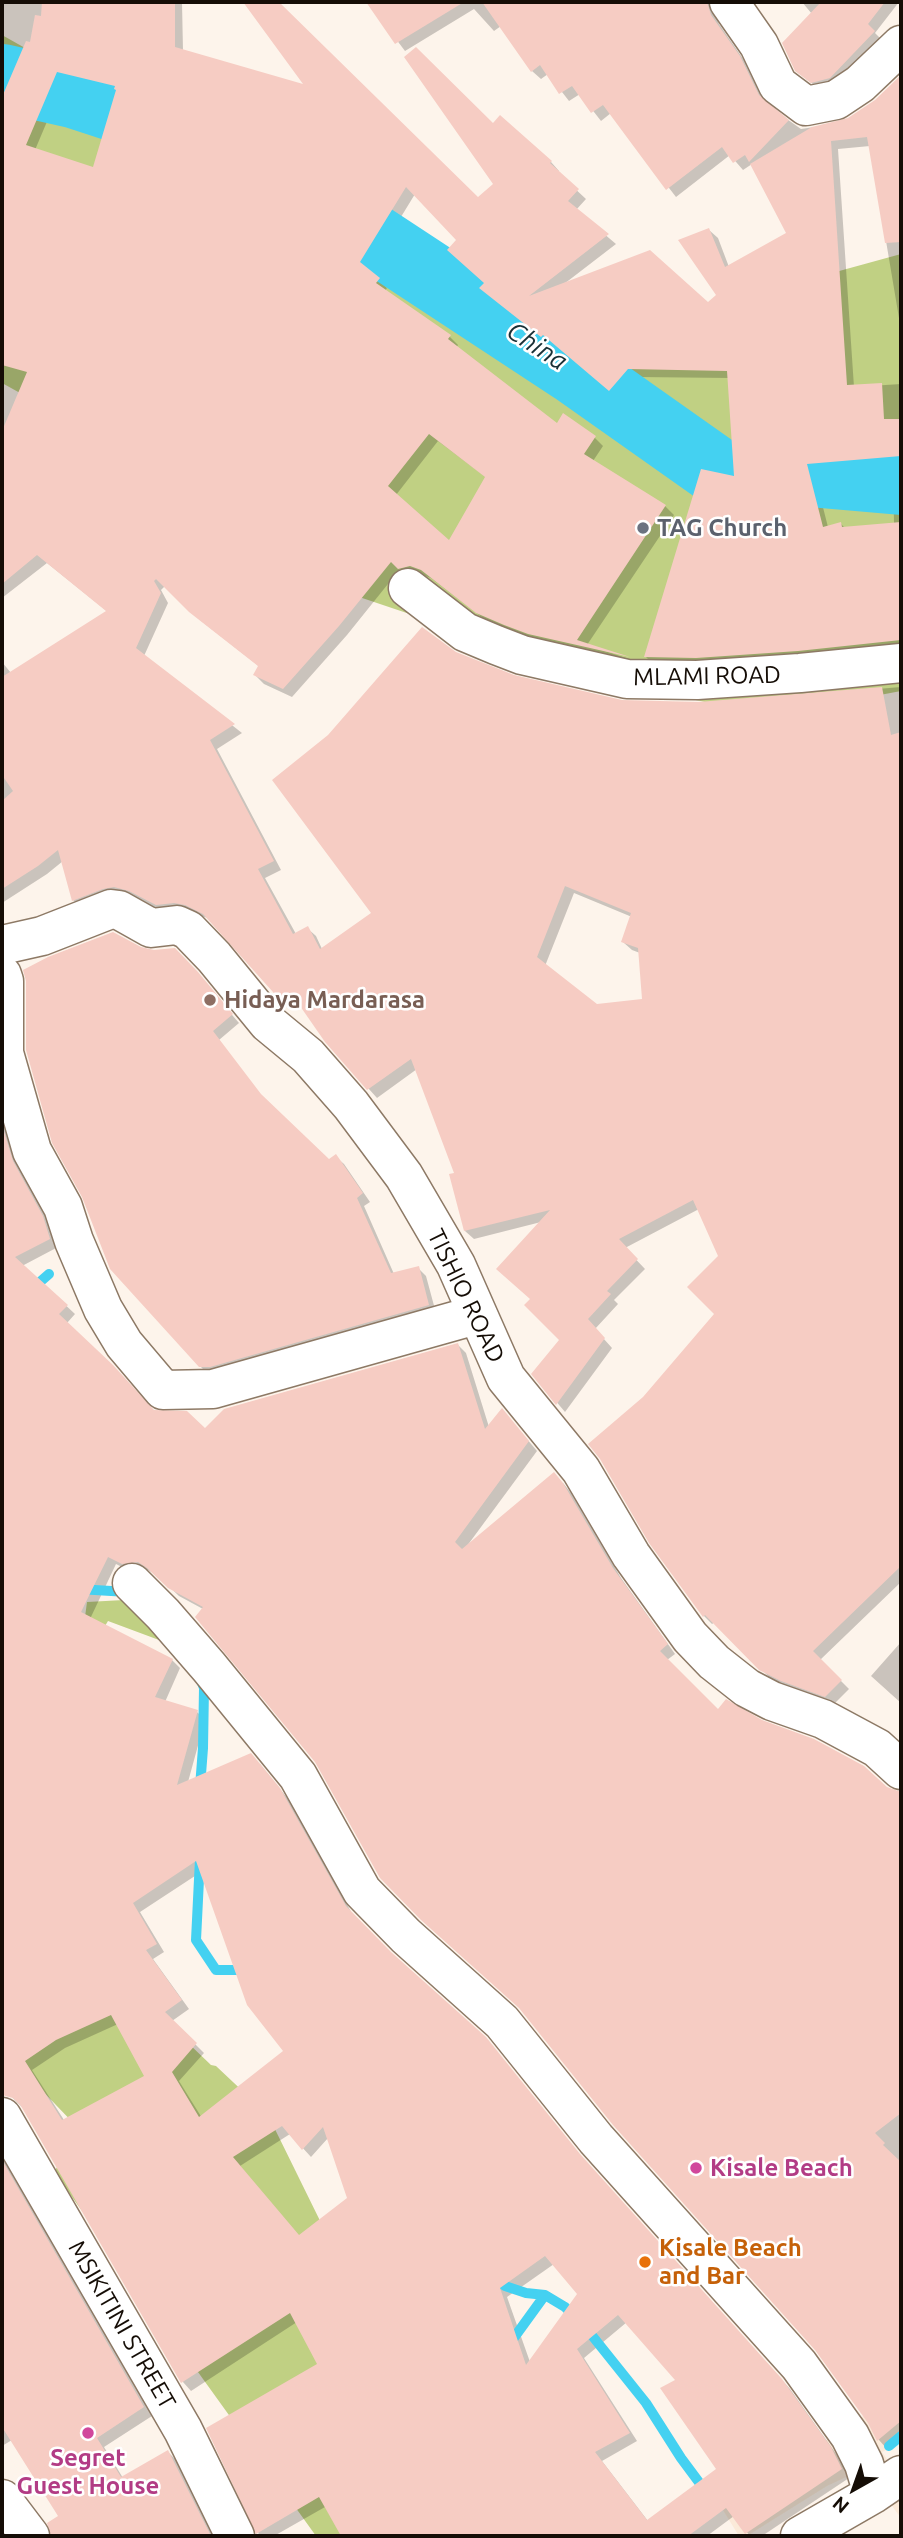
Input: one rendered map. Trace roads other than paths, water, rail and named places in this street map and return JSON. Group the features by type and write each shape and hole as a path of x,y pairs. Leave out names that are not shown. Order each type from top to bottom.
{"street":[{"path":"729,2 759,45 778,85 806,106 836,100 860,84 901,45"},
{"name":"MLAMI ROAD","path":"408,588 465,632 522,656 628,679 697,680 901,663"},
{"name":"TISHIO ROAD","path":"2,945 42,936 111,909 119,910 151,928 177,925 188,930 214,957 268,1023 308,1056 351,1105 404,1176 456,1265 506,1378 581,1470 631,1555 690,1637 714,1662 747,1688 772,1701 823,1719 877,1748 901,1770"},
{"path":"2,975 4,1053 33,1151 63,1206 74,1241 103,1309 124,1344 163,1390 214,1389 476,1315"},
{"path":"132,1583 209,1667 298,1776 362,1891 406,1936 502,2022 620,2165 799,2365 850,2437 864,2464 887,2484 800,2536"},
{"name":"MSIKITINI STREET","path":"2,2117 183,2430 235,2536"},
{"path":"2,2499 30,2536"}],"waterway":[{"name":"China","path":"2,78 73,94 174,127"},
{"name":"China","path":"294,189 574,370 734,483 809,473 901,481"},
{"path":"33,1288 49,1274"},
{"path":"78,1589 128,1592"},
{"path":"200,1678 204,1688 200,1787"},
{"path":"200,1859 196,1940 216,1970 248,1970"},
{"path":"494,2278 505,2286 526,2293 545,2295 565,2307 586,2328 646,2403 707,2493"},
{"path":"508,2346 545,2295"},
{"path":"889,2446 901,2436"}],"place":[{"name":"TAG Church","path":"643,528"},
{"name":"Hidaya Mardarasa","path":"210,1000"},
{"name":"Kisale Beach","path":"696,2168"},
{"name":"Kisale Beach and Bar","path":"645,2262"},
{"name":"Segret Guest House","path":"88,2433"}]}
